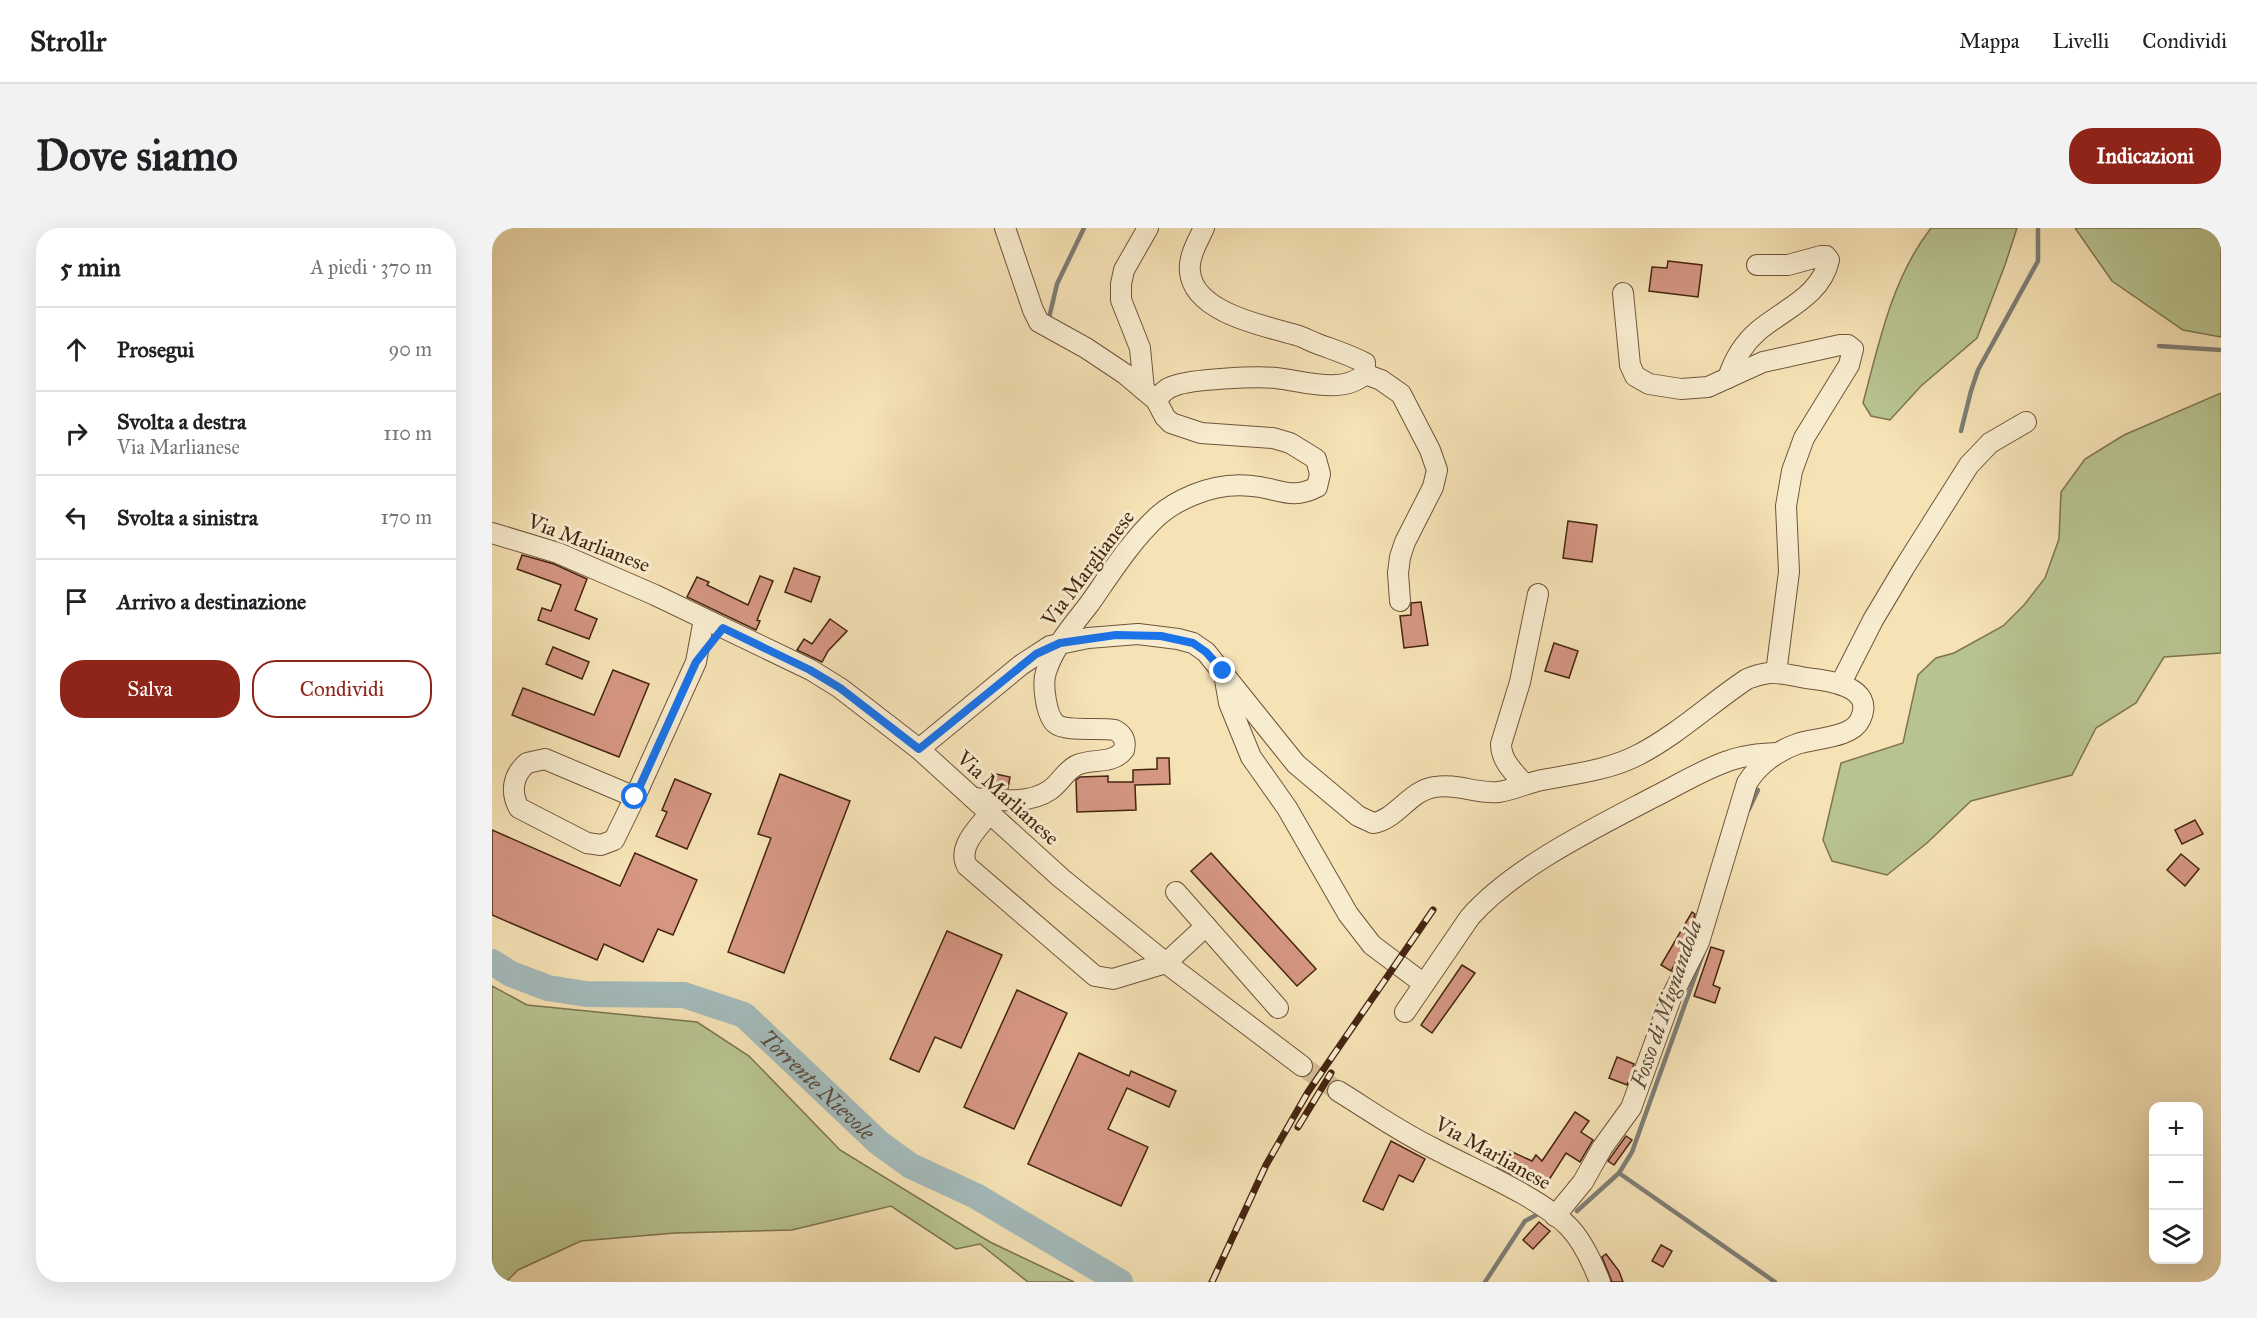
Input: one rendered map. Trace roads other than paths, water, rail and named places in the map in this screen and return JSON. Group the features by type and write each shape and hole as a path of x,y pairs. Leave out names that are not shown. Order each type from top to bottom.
{"street":[{"name":"Via Marglianese","path":"973,798 1001,800 1032,798 1052,789 1071,768 1080,764 1116,758 1124,750 1124,739 1121,733 1115,730 1061,726 1053,720 1045,693 1044,679 1060,643 1137,538 1159,515 1190,496 1209,488 1231,485 1259,487 1287,493 1305,493 1317,487 1320,474 1316,459 1290,443 1273,438 1201,433 1177,427 1165,417 1150,395 1086,348 1039,322 1005,228"},
{"path":"1148,228 1124,270 1120,284 1121,300 1140,348 1150,395 1187,382 1273,378 1345,385 1358,381 1365,374 1365,363 1350,355 1298,336 1257,326 1238,318 1198,292 1190,273 1191,259 1204,228"},
{"path":"1728,378 1732,364 1741,349 1758,331 1808,294 1823,276 1829,260 1826,256 1821,256 1788,265 1757,265"},
{"path":"1623,292 1626,349 1630,365 1635,376 1649,384 1681,389 1708,387 1774,359 1840,345 1848,345 1853,349 1849,365 1804,438 1792,471 1786,506 1789,572 1776,673"},
{"path":"1365,374 1381,380 1401,394 1430,450 1437,470 1433,487 1400,557 1398,573 1400,601"},
{"path":"1841,683 1873,620 1969,465 1990,443 2026,422"},
{"name":"Via Marlianese","path":"492,533 541,547 581,562 810,670 840,688 919,749 1061,878 1166,963 1302,1066"},
{"path":"1524,784 1507,763 1501,751 1501,744 1520,682 1538,594"},
{"path":"635,797 545,759 527,763 521,768 516,776 513,791 514,801 524,813 587,843 608,844 618,835 696,662 704,619"},
{"path":"696,662 723,628"},
{"path":"919,749 1036,654 1060,643 1116,635 1161,636 1193,643 1206,652 1308,776 1366,820 1378,822 1424,790 1435,787 1496,792 1586,771 1637,755 1665,738 1747,679 1761,674 1776,673 1841,683 1859,695 1862,703 1860,720 1855,727 1846,733 1795,745 1778,753 1760,766 1747,783 1699,942 1671,998 1631,1108 1602,1148 1583,1182 1555,1216"},
{"path":"1223,671 1229,703 1251,757 1287,808 1348,914 1372,945 1424,984"},
{"path":"1405,1012 1479,907 1537,864 1619,816 1716,766 1751,755 1778,753"},
{"path":"990,813 967,844 964,853 965,863 1091,973 1101,978 1113,979 1166,963 1206,926"},
{"path":"1176,892 1278,1008"},
{"name":"Via Marlianese","path":"1338,1091 1429,1146 1524,1196 1555,1216 1569,1227 1578,1240 1600,1282"}],"waterway":[{"path":"1049,318 1057,284 1084,228"},
{"name":"Fosso di Mignandola","path":"1961,431 1978,370 2038,261 2038,228"},
{"path":"2159,346 2221,350"},
{"name":"Fosso di Mignandola","path":"1749,809 1758,790"},
{"name":"Fosso di Mignandola","path":"1577,1211 1619,1173 1632,1152 1703,954"},
{"name":"Torrente Nievole","path":"492,962 511,974 548,988 586,994 684,995 744,1015 879,1143 911,1166 976,1196 1120,1282"},
{"path":"1619,1173 1775,1282"},
{"name":"Fosso di Mignandola","path":"1485,1282 1525,1221 1538,1214"}],"tunnel":[{"path":"1302,1066 1338,1091"}],"railway":[{"path":"1212,1282 1266,1165 1308,1092 1433,910"},
{"path":"1298,1127 1331,1073"}]}
